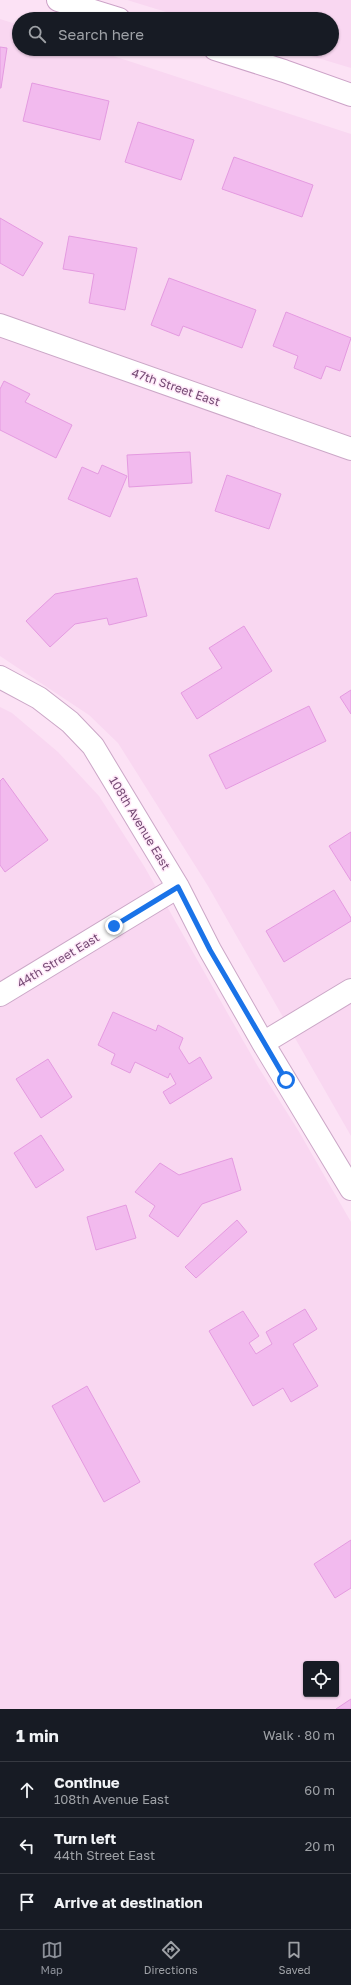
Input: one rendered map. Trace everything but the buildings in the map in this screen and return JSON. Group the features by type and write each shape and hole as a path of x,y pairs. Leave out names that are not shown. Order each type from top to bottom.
{"street":[{"path":"58,0 97,12"},
{"path":"236,56 351,95"},
{"name":"47th Street East","path":"0,325 351,449"},
{"name":"108th Avenue East","path":"0,677 39,698 70,722 93,746 178,887 210,950 263,1043 351,1189"},
{"name":"44th Street East","path":"0,996 178,887"},
{"path":"263,1043 351,990"}],"shaded area":[{"path":"127,0 351,0 351,68 311,56 339,56 339,12 166,12"},
{"path":"0,19 12,23 12,56 113,56 351,134 351,1136 208,886 118,743 89,715 0,656"},
{"path":"0,707 12,713 58,752 99,796 144,866 257,1065 298,1130 351,1222 351,1709 0,1709"}],"route":[{"path":"114,926 178,887 210,950 286,1080"}]}
